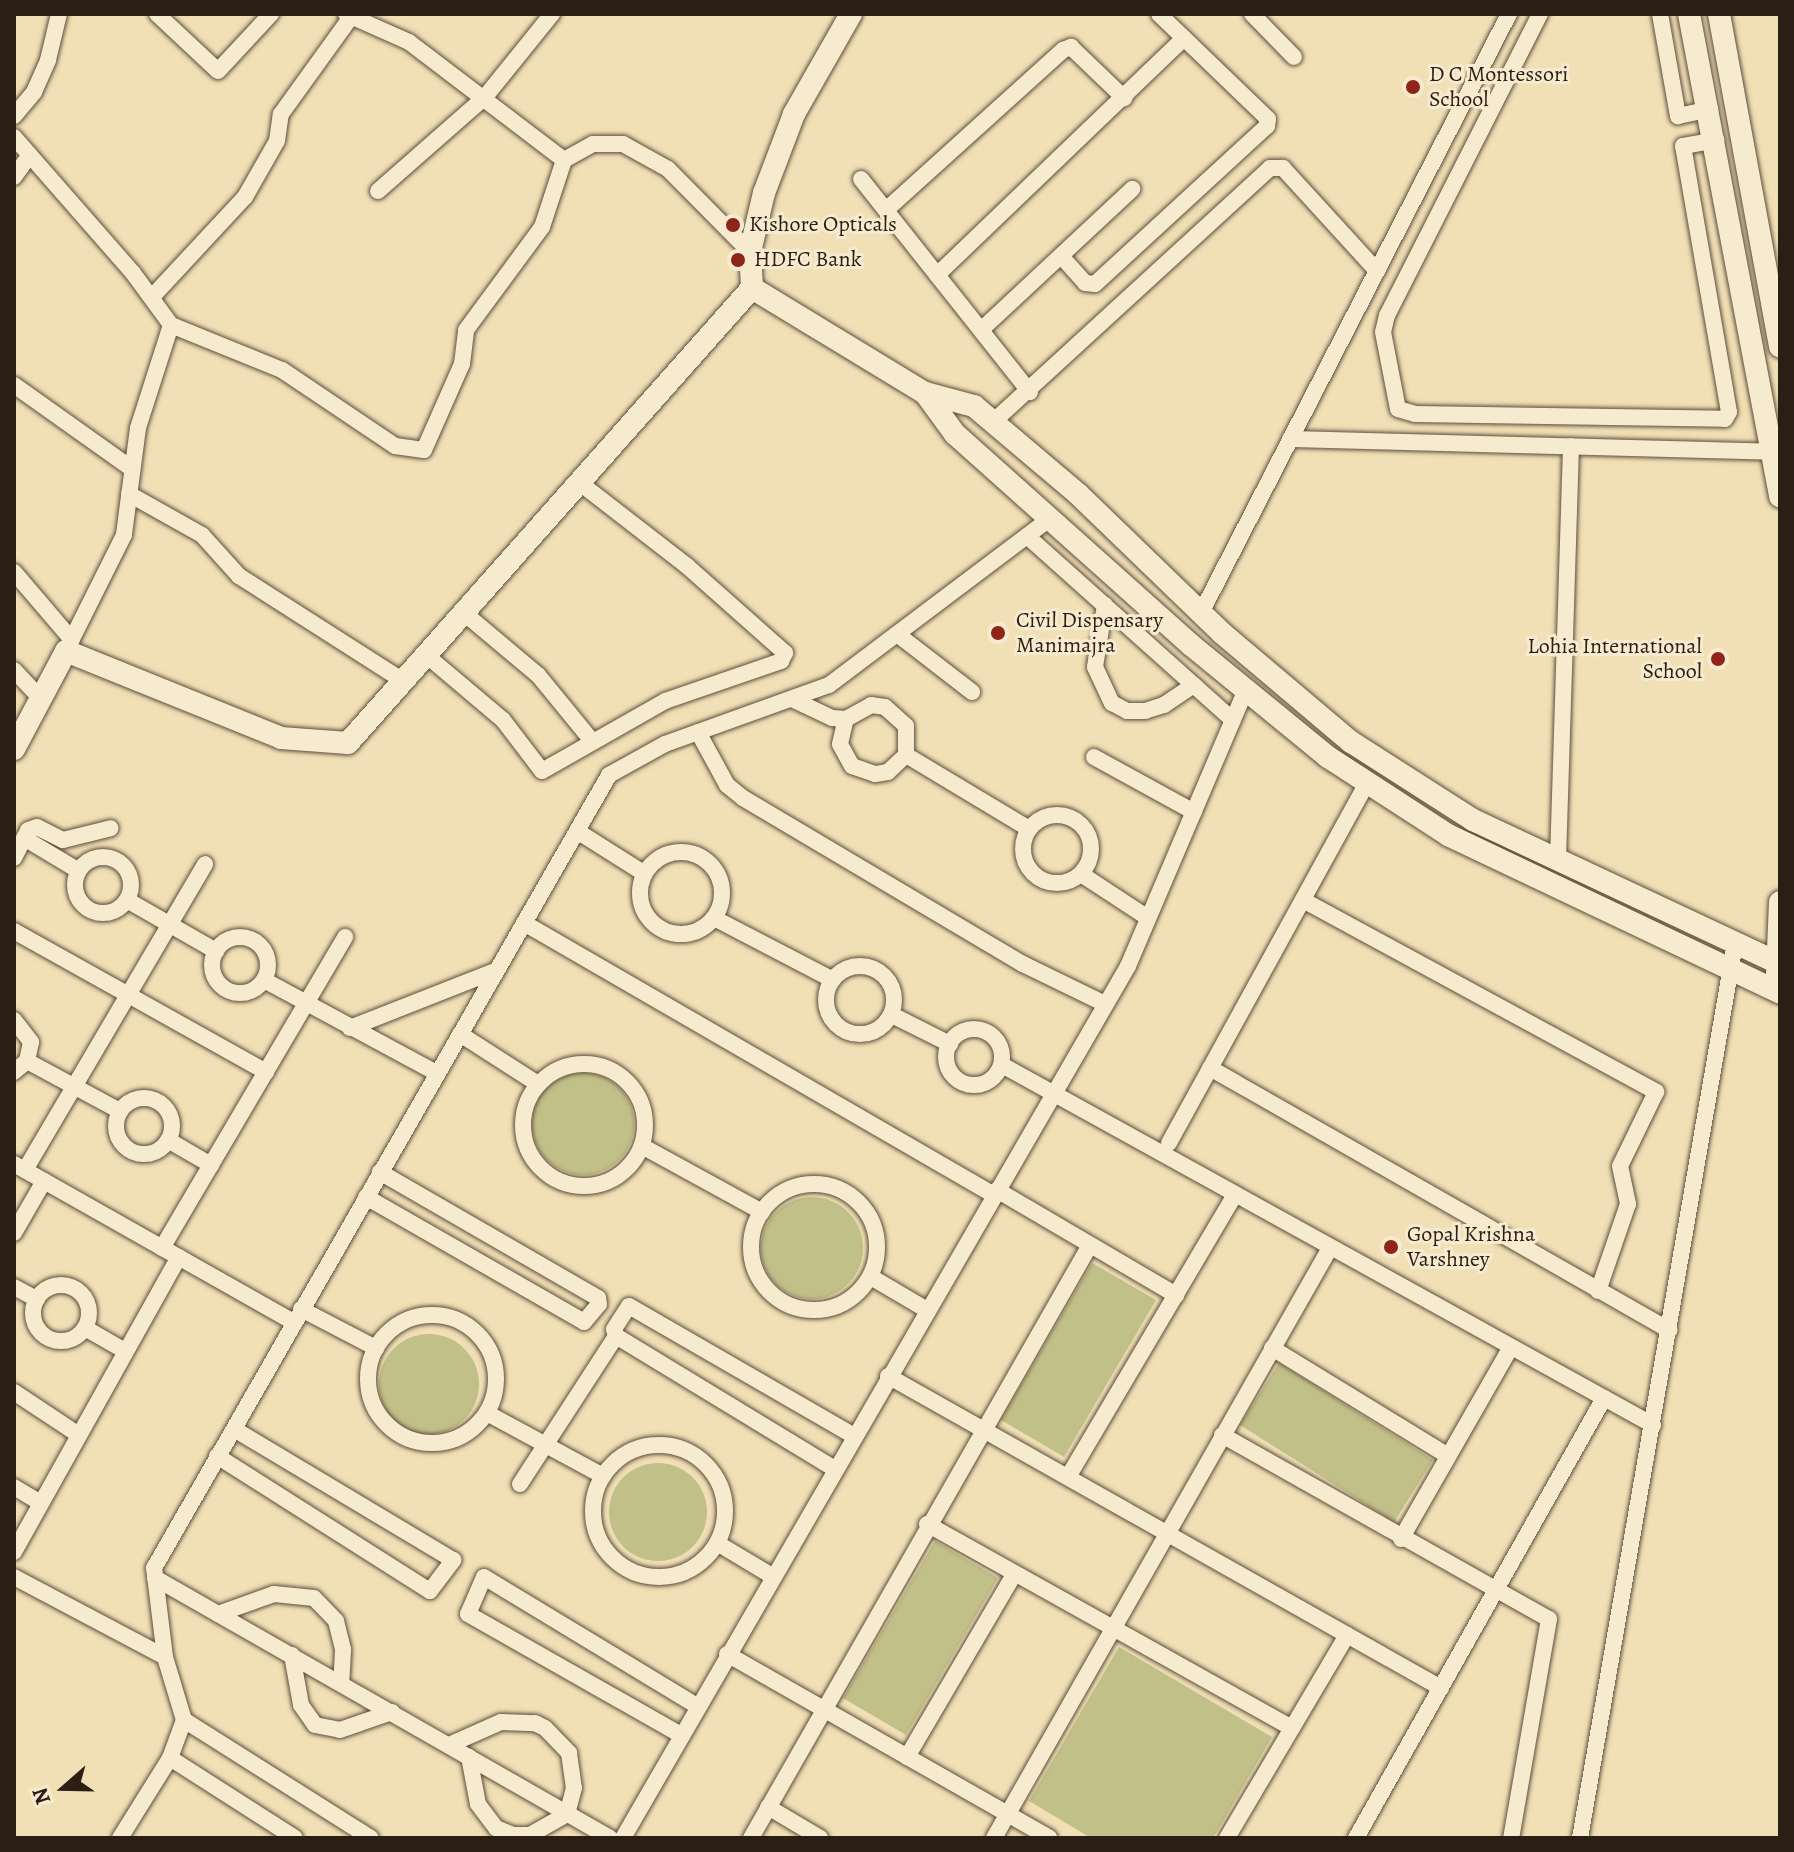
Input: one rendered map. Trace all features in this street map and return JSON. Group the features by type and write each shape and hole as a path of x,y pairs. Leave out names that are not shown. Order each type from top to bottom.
{"street":[{"path":"14,116 34,92 48,60 59,14"},
{"path":"157,14 218,71 271,14"},
{"path":"378,191 485,97 552,14"},
{"path":"14,572 69,646 281,738 348,743 752,288 750,252 794,114 851,14"},
{"path":"1061,256 1085,283 1095,284 1267,126 1268,119 1159,14"},
{"path":"1252,14 1294,57"},
{"path":"1201,613 1509,14"},
{"path":"1540,14 1387,315 1383,332 1398,409 1415,414 1725,419 1729,412 1660,14"},
{"path":"1689,14 1716,140 1780,496"},
{"path":"1719,14 1780,346"},
{"path":"152,297 245,197 277,141 281,114 348,16 409,42 564,160"},
{"path":"937,275 1184,38"},
{"path":"886,210 1063,50 1071,47 1124,98"},
{"path":"1678,116 1710,109"},
{"path":"14,137 152,297 171,325 282,370 395,446 424,450 462,364 466,330 542,227 564,160 593,144 623,144 668,169 750,252"},
{"path":"1683,146 1716,140"},
{"path":"14,177 30,155"},
{"path":"994,421 1030,392 1270,168 1283,168 1377,271"},
{"path":"861,179 1030,392"},
{"path":"981,330 1132,189"},
{"path":"752,288 925,393 974,406 994,421 1078,494 1201,613 1351,742 1473,820 1779,964"},
{"path":"17,734 41,699 124,535 138,428 171,325"},
{"path":"14,385 132,469"},
{"path":"925,393 955,434 1246,690 1367,783 1448,835 1778,992 1780,902"},
{"path":"1290,439 1774,452"},
{"path":"1558,860 1571,446"},
{"path":"426,655 503,720 523,741 537,769 548,768 665,701 781,661 785,653 687,566 580,483"},
{"path":"129,494 202,535 239,576 403,681"},
{"path":"120,1838 170,1758 184,1720 165,1657 154,1568 609,775 698,732 829,685 1051,518 1078,494"},
{"path":"1027,536 1233,720"},
{"path":"1105,605 1095,667 1112,703 1127,711 1145,711 1194,685"},
{"path":"464,613 538,675 592,741"},
{"path":"897,634 972,692"},
{"path":"623,1838 1105,1004 1148,918 1258,663"},
{"path":"14,670 41,699"},
{"path":"792,699 812,712 846,719 871,705 898,714 909,740 906,755 888,772 875,774 852,766 840,744 846,719"},
{"path":"698,732 727,785 743,798 1023,964 1105,1004"},
{"path":"906,755 1029,829"},
{"path":"1094,757 1194,812"},
{"path":"1169,1143 1367,783"},
{"path":"1059,814 1080,823 1091,854 1081,874 1061,884 1039,879 1022,850 1029,829 1059,814"},
{"path":"14,858 24,838 37,827 63,840 111,828"},
{"path":"577,831 645,874"},
{"path":"24,838 79,871"},
{"path":"677,853 703,859 719,880 720,906 714,918 688,934 659,928 641,904 645,874 664,856 677,853"},
{"path":"101,857 118,861 131,883 127,900 103,914 84,907 75,890 79,871 101,857"},
{"path":"205,864 75,1086 19,1167 179,1257 297,1316 376,1348"},
{"path":"1081,874 1148,918"},
{"path":"127,900 216,951"},
{"path":"1303,900 1656,1092 1620,1166 1628,1204 1598,1291"},
{"path":"714,918 833,980"},
{"path":"524,923 1176,1295"},
{"path":"14,931 266,1072"},
{"path":"237,937 254,941 268,963 264,980 239,994 221,987 212,970 216,951 237,937"},
{"path":"162,1248 345,937"},
{"path":"1580,1838 1735,943"},
{"path":"871,967 892,986 892,1015 874,1032 849,1033 830,1016 827,991 833,980 843,970 871,967"},
{"path":"350,1028 497,970"},
{"path":"264,980 437,1073"},
{"path":"892,1015 950,1044"},
{"path":"14,1020 31,1042 20,1066 75,1086 120,1111"},
{"path":"965,1031 985,1031 1000,1045 1002,1065 987,1083 964,1084 948,1067 950,1044 965,1031"},
{"path":"460,1034 538,1084"},
{"path":"1002,1065 1653,1425"},
{"path":"563,1067 608,1069 640,1100 642,1146 628,1166 609,1181 593,1186 560,1182 540,1167 527,1147 524,1114 538,1084 563,1067"},
{"path":"1210,1068 1669,1330"},
{"path":"141,1098 158,1102 170,1115 168,1140 153,1152 134,1152 116,1130 120,1111 141,1098"},
{"path":"168,1140 211,1165"},
{"path":"642,1146 762,1212"},
{"path":"366,1197 584,1322 599,1304 598,1298 380,1172"},
{"path":"14,1233 44,1181"},
{"path":"805,1184 822,1184 854,1197 874,1226 877,1252 871,1277 845,1303 809,1311 790,1307 768,1290 754,1266 751,1247 762,1212 788,1189 805,1184"},
{"path":"1068,1477 1235,1195"},
{"path":"751,1838 927,1524 1090,1245"},
{"path":"994,1838 1330,1248"},
{"path":"14,1552 179,1257"},
{"path":"871,1277 927,1310"},
{"path":"58,1285 75,1289 87,1302 85,1328 70,1340 51,1339 36,1327 37,1299 58,1285"},
{"path":"14,1287 37,1299"},
{"path":"835,1469 616,1336 614,1329 629,1306 637,1306 854,1436"},
{"path":"411,1318 457,1320 482,1339 495,1367 487,1413 453,1440 409,1440 376,1412 369,1391 376,1348 411,1318"},
{"path":"85,1328 125,1351"},
{"path":"520,1484 616,1336"},
{"path":"1401,1539 1511,1347"},
{"path":"1272,1348 1448,1456"},
{"path":"888,1376 1441,1688"},
{"path":"14,1392 79,1435"},
{"path":"1356,1838 1497,1593 1604,1398"},
{"path":"487,1413 603,1476"},
{"path":"217,1456 430,1591 453,1560 234,1429"},
{"path":"1222,1435 1401,1539 1549,1619 1511,1838"},
{"path":"664,1446 693,1454 720,1484 724,1524 717,1543 693,1568 677,1575 651,1576 626,1568 607,1550 595,1527 596,1492 603,1476 634,1450 664,1446"},
{"path":"14,1487 41,1503"},
{"path":"927,1524 1292,1728"},
{"path":"717,1543 772,1576"},
{"path":"907,1757 1015,1573"},
{"path":"14,1577 165,1657"},
{"path":"681,1735 468,1614 484,1577 697,1706"},
{"path":"155,1578 610,1838"},
{"path":"218,1614 274,1594 314,1598 336,1621 343,1650 341,1683"},
{"path":"1227,1838 1347,1635"},
{"path":"727,1654 1049,1838"},
{"path":"292,1655 301,1705 315,1725 340,1730 392,1712"},
{"path":"184,1720 371,1838"},
{"path":"449,1745 501,1722 535,1723 545,1728 569,1753 574,1788 567,1814 530,1835 513,1835 496,1828 478,1804 469,1757"},
{"path":"170,1758 295,1838"},
{"path":"768,1807 820,1838"}],"shaded area":[{"path":"583,1073 602,1077 619,1088 630,1105 634,1124 630,1143 619,1160 602,1171 583,1175 564,1171 547,1160 536,1143 532,1124 536,1105 547,1088 564,1077"},
{"path":"812,1197 832,1201 848,1212 859,1228 863,1248 859,1268 848,1284 832,1295 812,1299 792,1295 776,1284 765,1268 761,1248 765,1228 776,1212 792,1201"},
{"path":"1092,1263 1156,1300 1064,1457 1001,1420"},
{"path":"429,1334 457,1342 471,1356 479,1384 471,1412 457,1426 429,1434 401,1426 387,1412 379,1384 387,1356 401,1342"},
{"path":"1279,1363 1433,1460 1394,1522 1240,1425"},
{"path":"658,1463 677,1467 693,1477 703,1493 707,1512 703,1531 693,1547 677,1557 658,1561 639,1557 623,1547 613,1531 609,1512 613,1493 623,1477 639,1467"},
{"path":"935,1541 998,1578 906,1735 843,1698"},
{"path":"1119,1647 1272,1737 1213,1838 1091,1838 1029,1801"}],"place":[{"name":"D C Montessori School","path":"1413,87"},
{"name":"Kishore Opticals","path":"733,225"},
{"name":"HDFC Bank","path":"738,260"},
{"name":"Civil Dispensary Manimajra","path":"998,633"},
{"name":"Lohia International School","path":"1718,659"},
{"name":"Gopal Krishna Varshney","path":"1391,1247"}]}
